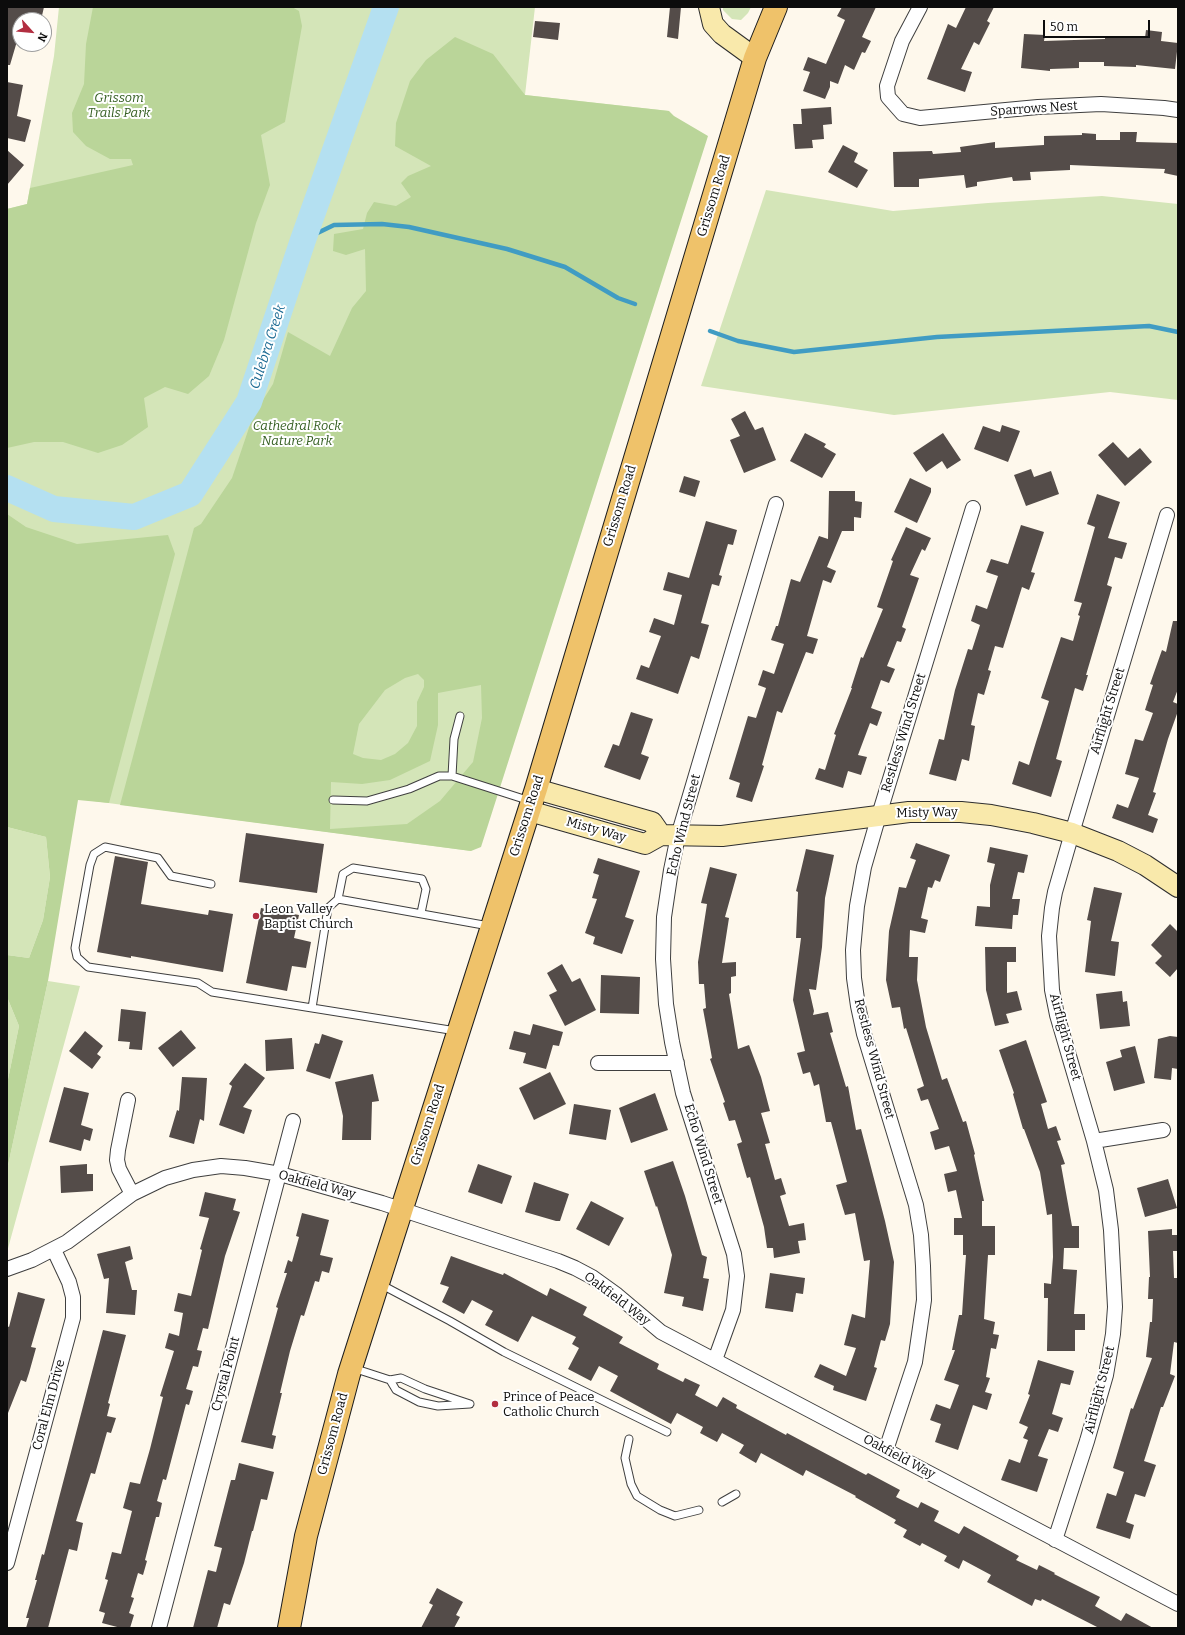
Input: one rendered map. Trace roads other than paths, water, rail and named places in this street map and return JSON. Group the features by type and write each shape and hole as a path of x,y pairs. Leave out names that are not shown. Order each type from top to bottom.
{"main road":[{"name":"Grissom Road","path":"289,1628 306,1536 351,1367 532,800 755,58 776,7"}],"street":[{"path":"709,7 714,24 722,34 755,58"},
{"name":"Sparrows Nest","path":"920,7 902,41 887,86 888,97 903,114 920,118 1038,107 1101,104 1178,110"},
{"name":"Echo Wind Street","path":"715,1360 733,1310 737,1276 734,1254 683,1093 672,1042 666,1004 663,959 664,917 670,870 670,836 776,504"},
{"name":"Restless Wind Street","path":"886,1450 915,1362 924,1300 921,1235 916,1205 864,1034 858,1006 854,978 853,950 857,906 864,867 879,815 972,508"},
{"name":"Airflight Street","path":"1055,1540 1079,1468 1106,1375 1113,1334 1115,1307 1111,1230 1106,1190 1094,1141 1056,1015 1052,990 1050,936 1052,908 1055,892 1072,833 1167,515"},
{"name":"Misty Way","path":"532,800 652,822 670,836 728,836 909,812 961,812 991,815 1033,823 1072,833 1118,851 1146,865 1178,887"},
{"path":"598,1063 677,1063"},
{"path":"128,1100 117,1160 119,1170 132,1194"},
{"name":"Crystal Point","path":"159,1628 293,1121"},
{"path":"1094,1141 1163,1130"},
{"name":"Oakfield Way","path":"7,1269 54,1250 68,1242 132,1194 165,1178 193,1170 221,1166 245,1168 280,1174 402,1209 551,1258 576,1268 616,1295 661,1332 1178,1604"},
{"name":"Coral Elm Drive","path":"7,1563 73,1318 73,1297 69,1282 54,1250"}],"lane":[{"path":"452,776 454,739 460,716"},
{"path":"333,800 367,801 409,789 439,776 452,776 532,800"},
{"path":"211,884 171,876 158,858 106,847 94,854 90,865 76,948 78,957 88,967 198,983 212,992 458,1031"},
{"path":"312,1008 328,908 338,899 343,874 353,868 422,879 426,890 421,914"},
{"path":"338,899 491,926"},
{"path":"378,1283 450,1321 504,1352 667,1432"},
{"path":"351,1367 390,1380 401,1378 425,1389 470,1404 438,1406 419,1402 396,1390 390,1380"},
{"path":"629,1439 625,1458 631,1484 637,1496 660,1510 675,1516 699,1510"},
{"path":"722,1502 736,1494"}],"waterway":[{"name":"Culebra Creek","path":"7,488 54,509 134,517 190,494 249,402 303,240 386,7"},
{"path":"303,240 334,225 382,224 409,227 507,249 565,267 618,298 635,304"},
{"path":"710,331 738,341 794,352 937,337 1149,326 1178,332"}],"place":[{"name":"Leon Valley Baptist Church","path":"256,916"},
{"name":"Prince of Peace Catholic Church","path":"495,1404"}],"park label":[{"name":"Grissom Trails Park","path":"119,106"},
{"name":"Cathedral Rock Nature Park","path":"297,434"}]}
